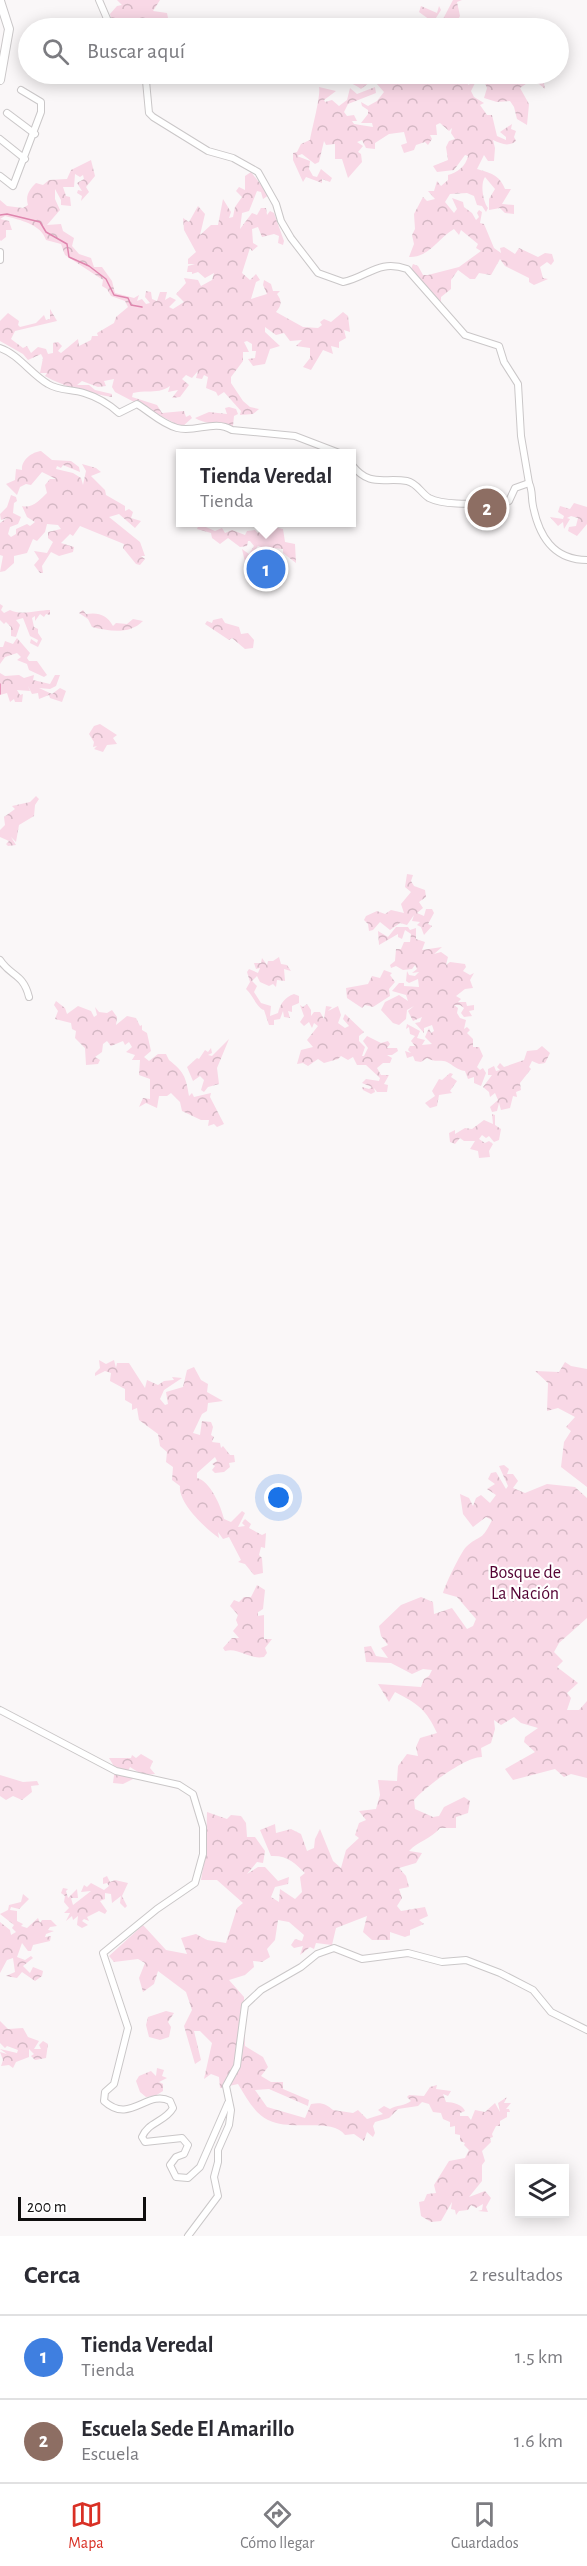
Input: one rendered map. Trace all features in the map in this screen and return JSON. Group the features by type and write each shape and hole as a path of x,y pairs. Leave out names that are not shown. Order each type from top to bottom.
{"main road":[{"path":"0,1 4,23 0,80"}],"street":[{"path":"99,0 107,18"},
{"path":"146,84 148,113 153,117 208,151 233,158 258,172 276,204 285,230 318,273 343,282 380,267 398,266 407,269 465,335 499,346 504,362 518,384 521,436 532,490 532,505 545,542 564,556 587,560"},
{"path":"0,176 14,186 35,134 41,112 41,102 21,90"},
{"path":"7,113 35,134"},
{"path":"0,139 25,159"},
{"path":"0,252 0,260"},
{"path":"0,348 8,351 29,371 49,385 66,391 84,393 95,400 110,404 119,413 137,404 165,423 180,429 222,424 232,430 295,436 331,449"},
{"path":"356,471 373,480 407,481 415,484 429,498 440,502 504,503 509,501 515,488 529,483"},
{"path":"0,960 4,967 21,978 29,997"},
{"path":"0,1710 116,1771 179,1785 193,1794 203,1827 203,1854 195,1882 157,1909 103,1953 128,2028 114,2084 105,2092 104,2101 116,2109 137,2109 153,2098 163,2097 170,2101 172,2108 169,2115 148,2126 142,2137 145,2142 153,2143 182,2138 186,2141 184,2154 176,2157 170,2165 176,2177 188,2178 200,2167 228,2103"},
{"path":"188,2236 218,2196 214,2176 218,2163 218,2150 229,2125 231,2110 226,2086 237,2066 245,2005 251,1997 301,1967 317,1954 334,1948 362,1959 408,1953 442,1962 466,1960 500,1973 533,1990 550,2012 587,2030"}],"green space":[{"path":"117,0 160,0 153,11 167,13 168,18 111,18 110,14 117,6 122,5"},
{"path":"453,0 462,0 457,2 459,18 444,18"},
{"path":"421,6 437,13 439,6 441,10 436,18 427,18 419,12"},
{"path":"352,84 367,84 361,89"},
{"path":"377,84 474,84 471,91 474,97 484,103 480,105 487,115 492,115 497,136 506,140 500,132 512,124 511,129 516,131 514,137 516,141 502,144 493,140 494,161 488,161 484,155 477,169 494,175 505,189 511,189 502,204 514,205 514,214 505,213 500,208 489,210 489,199 495,189 485,177 482,188 488,208 486,212 482,206 477,205 474,196 467,193 450,194 445,202 454,213 457,209 452,198 463,202 464,207 472,213 476,220 479,217 477,213 479,210 482,212 480,223 484,224 494,248 501,253 500,248 504,247 515,254 519,248 538,257 545,253 552,254 554,261 551,265 547,262 540,267 543,278 548,279 534,285 529,282 529,278 505,266 500,259 491,275 479,273 475,279 470,279 458,270 451,280 451,289 441,297 441,305 411,269 413,264 418,266 423,275 428,275 459,267 481,251 476,248 478,244 461,230 459,235 454,229 428,251 409,257 414,244 412,235 415,229 414,214 423,197 427,201 435,199 428,191 434,191 437,181 441,186 448,180 448,175 461,168 468,156 465,155 454,170 437,172 433,166 448,160 446,147 449,141 455,139 451,133 452,128 449,131 440,123 436,125 437,135 430,135 432,139 428,145 425,142 416,145 414,150 404,153 401,145 407,143 404,132 389,134 375,143 375,149 366,148 362,140 357,142 363,146 358,152 361,154 362,162 348,178 342,159 335,159 335,144 326,145 324,141 319,162 315,164 302,154 297,156 310,161 309,169 313,176 317,177 321,169 332,178 330,182 322,179 322,183 306,177 303,182 293,160 293,153 297,152 301,144 310,140 318,105 319,87 336,91 324,100 325,102 332,100 339,106 347,100 350,88 357,94 375,87 376,93 348,104 344,112 347,116 354,115 357,121 352,121 354,124 373,127 372,123 361,123 368,114 368,110 362,106 361,102 368,106 377,101 384,92"},
{"path":"485,84 526,84 520,88 529,104 527,125 517,119 510,101 497,102 484,98 487,88"},
{"path":"91,160 95,176 86,187 89,192 81,201 82,196 77,193 78,190 82,191 77,183 84,179 83,175 80,177 75,174 74,187 63,187 66,196 70,197 71,206 61,205 55,189 55,199 60,210 47,225 61,224 63,231 74,238 72,246 79,254 91,258 94,267 102,267 112,281 115,293 134,298 139,295 137,301 142,299 146,304 150,303 145,297 146,291 151,292 152,299 157,301 160,292 167,292 165,300 170,297 176,300 169,307 173,309 184,302 176,294 186,283 184,278 198,280 201,286 212,280 214,273 205,278 198,272 192,274 192,272 187,272 188,266 195,264 188,264 188,259 196,252 184,230 183,218 189,222 198,206 205,214 200,235 211,225 218,225 223,199 231,212 229,218 233,217 235,207 242,197 236,191 239,187 245,190 245,176 251,172 269,195 263,199 261,192 257,191 249,211 242,213 240,229 252,213 257,215 261,208 266,208 267,215 270,211 274,213 284,241 283,245 278,243 279,236 274,234 262,237 258,227 252,229 253,243 258,246 252,251 250,248 242,273 250,280 256,274 260,280 256,282 251,299 267,294 263,285 264,280 271,284 273,291 280,291 277,294 280,305 276,312 303,327 318,328 324,319 331,322 343,312 348,316 350,332 344,330 346,338 339,342 339,348 331,346 333,354 323,350 311,370 303,367 310,358 310,348 296,346 302,340 290,341 284,333 276,335 265,327 265,332 280,346 270,349 265,364 253,366 248,359 255,358 256,351 252,351 252,344 244,342 249,352 243,352 243,361 231,377 231,383 243,401 250,407 259,409 253,414 240,415 241,411 224,392 218,396 216,392 206,388 208,377 204,375 202,379 196,378 198,371 192,378 186,375 182,379 189,385 180,397 172,398 178,390 168,392 170,386 156,391 133,393 132,397 157,405 162,413 184,411 186,417 190,415 192,418 182,427 115,392 112,387 114,379 104,381 106,386 98,387 82,381 77,385 89,385 95,390 112,394 112,397 68,386 45,376 47,373 40,373 43,358 41,354 28,360 23,354 0,341 0,321 8,313 19,321 20,327 36,323 44,315 46,320 50,319 50,309 57,321 15,331 11,339 23,348 27,346 31,353 38,347 46,349 48,354 53,353 53,343 58,342 62,346 58,351 61,353 78,339 79,346 91,340 92,336 98,336 97,333 114,323 116,317 128,307 125,301 111,296 102,286 103,280 65,255 61,244 46,240 35,226 5,216 0,219 0,200 7,206 23,208 28,205 28,195 36,183 43,185 49,180 67,179 71,170"},
{"path":"0,219 9,221 12,230 6,230 6,237 1,241 0,240"},
{"path":"225,408 236,409 238,414 234,416 233,426 208,423 195,418 209,412 227,414"},
{"path":"41,451 52,460 71,461 79,467 80,472 63,465 61,468 57,466 56,469 73,473 81,478 83,485 86,471 82,464 101,472 91,476 105,490 106,495 125,506 125,511 129,509 133,512 131,518 141,521 135,528 119,514 109,517 140,542 145,556 141,556 145,559 140,565 136,564 123,548 124,544 80,526 73,536 70,534 61,543 74,547 73,552 59,556 51,552 42,566 43,573 40,573 34,565 39,559 34,551 47,553 53,542 48,538 48,532 61,529 58,525 47,524 45,532 37,541 33,539 27,553 14,556 14,563 5,571 0,572 3,556 0,555 0,523 7,518 1,520 0,514 7,507 11,495 16,497 17,501 14,503 13,513 21,517 18,524 10,527 8,534 11,537 16,534 16,529 27,524 30,526 35,522 27,517 22,506 33,505 39,501 47,493 45,485 50,479 56,479 42,472 31,485 26,484 20,487 17,495 6,484 15,480 16,469 22,470 23,463 28,457"},
{"path":"574,503 587,507 587,524 577,536 568,531 569,527 576,526 578,518 571,516 567,518 570,519 564,529 563,522 558,526 550,517 563,519 564,516 558,512 560,506 570,509"},
{"path":"206,527 215,531 222,528 225,533 232,530 245,535 247,531 255,530 258,533 260,531 256,527 264,527 267,531 276,527 283,529 285,542 295,544 296,563 283,553 283,549 270,550 258,546 256,549 262,557 249,559 261,566 258,576 245,562 242,549 249,554 254,546 250,541 247,546 240,547 228,538 220,544 212,538 211,533 197,529"},
{"path":"0,604 3,606 1,610 4,613 10,610 24,613 50,610 50,615 46,614 44,617 40,614 35,621 35,616 32,618 34,627 38,629 42,639 38,647 30,643 31,639 37,643 38,640 30,636 23,618 16,620 20,625 16,637 11,636 11,627 0,620"},
{"path":"83,610 86,614 102,615 113,626 116,623 127,624 133,619 143,621 125,630 105,630 92,627 88,619 79,613"},
{"path":"222,618 225,623 239,627 241,634 248,633 254,640 253,648 245,649 232,638 229,640 205,624 207,621 212,623 213,620"},
{"path":"17,638 30,653 27,658 29,661 37,661 47,675 44,677 29,670 27,664 17,660 21,657 17,653 5,657 0,664 0,647 3,647 5,641 13,644"},
{"path":"0,673 5,676 19,675 24,678 34,675 33,680 50,684 55,675 60,675 56,686 50,689 39,688 52,694 60,688 66,691 62,702 50,698 49,695 39,699 38,693 32,694 28,686 30,691 17,690 20,695 23,694 22,702 15,702 14,699 10,702 7,693 0,695"},
{"path":"100,724 117,735 113,738 117,744 107,745 103,752 94,749 97,746 93,747 94,742 89,734 94,726"},
{"path":"36,796 39,799 35,805 34,816 19,825 16,842 11,837 16,845 8,846 6,844 9,841 0,837 0,830 5,825 4,817 15,809 12,806 30,802"},
{"path":"407,874 413,875 411,881 414,886 425,890 426,897 419,902 423,908 417,913 424,916 426,909 432,909 434,913 428,924 432,926 424,935 421,927 417,925 420,922 412,921 414,915 407,925 400,923 390,930 380,922 369,931 368,924 364,920 366,916 377,911 385,914 391,910 404,913 401,904 411,892 405,887"},
{"path":"396,927 408,927 410,930 416,928 416,939 425,942 422,950 442,947 434,954 441,952 448,957 446,965 450,962 465,964 463,971 470,975 474,973 470,980 473,988 465,989 456,996 461,999 458,1002 466,1002 467,1006 474,1005 474,1010 469,1011 472,1016 464,1017 461,1013 464,1008 454,1005 458,1008 457,1013 460,1018 466,1020 464,1029 467,1027 470,1030 467,1033 473,1039 473,1047 479,1047 483,1056 477,1067 480,1070 483,1068 486,1073 481,1086 474,1083 474,1077 468,1079 465,1071 447,1062 427,1058 421,1062 415,1061 413,1056 407,1058 405,1051 411,1053 408,1050 410,1046 415,1046 411,1041 415,1036 410,1034 409,1027 406,1029 407,1024 420,1031 417,1038 425,1040 422,1045 432,1044 425,1037 429,1028 431,1033 434,1031 432,1025 424,1028 424,1033 415,1023 420,1022 422,1017 413,1021 408,1011 414,1006 407,1010 406,1019 399,1025 393,1023 381,1010 385,1002 399,995 408,1001 406,995 392,991 399,983 404,983 404,986 419,987 418,979 409,983 406,981 407,971 409,975 415,976 419,972 412,973 417,969 415,965 412,969 403,970 396,966 391,968 390,965 395,961 396,949 401,949 404,942 410,942 411,934 405,930 402,939 398,937 398,934 379,945 378,931 388,937"},
{"path":"279,957 281,964 287,965 291,971 284,969 285,981 277,980 276,987 273,984 269,986 260,982 257,976 252,981 257,986 254,992 261,1003 271,1006 270,1016 278,1013 283,1001 291,995 299,996 299,1003 292,1006 292,1012 288,1011 290,1018 284,1017 283,1011 280,1019 274,1020 274,1025 269,1025 264,1010 246,989 250,982 247,972 249,969 258,973 260,968 256,969 254,963 261,963 262,958 267,965 268,961"},
{"path":"384,970 392,973 390,975 395,982 389,989 390,996 373,1007 365,1005 362,1008 347,998 346,988 368,984 372,976 380,978"},
{"path":"56,1001 65,1008 67,1014 78,1006 91,1011 94,1017 97,1015 95,1007 99,1012 107,1013 112,1010 117,1017 116,1025 127,1016 136,1018 140,1026 142,1025 142,1030 147,1033 151,1051 144,1057 149,1061 158,1054 166,1054 183,1075 189,1096 192,1093 194,1097 211,1093 210,1097 224,1124 217,1127 214,1124 208,1126 209,1120 201,1120 182,1111 180,1102 171,1093 167,1096 159,1096 157,1108 146,1103 139,1107 143,1098 150,1099 150,1079 139,1075 140,1060 132,1060 135,1055 126,1052 132,1047 129,1042 125,1045 123,1041 111,1046 107,1041 103,1044 102,1052 95,1057 100,1060 98,1064 86,1065 85,1048 75,1038 76,1031 72,1029 71,1023 55,1019 58,1011 54,1005"},
{"path":"307,1004 311,1010 311,1016 314,1012 320,1012 324,1019 326,1006 332,1007 328,1011 338,1006 341,1015 338,1023 345,1028 349,1026 343,1019 345,1014 364,1032 359,1036 359,1041 365,1047 362,1056 368,1048 363,1041 367,1036 381,1043 388,1041 390,1044 387,1048 397,1048 398,1051 387,1055 392,1058 390,1063 383,1063 377,1068 381,1075 389,1075 384,1084 388,1085 387,1092 377,1092 374,1088 375,1092 371,1094 363,1090 362,1087 369,1089 372,1087 362,1083 366,1079 379,1081 380,1078 366,1065 357,1065 353,1057 348,1060 341,1056 324,1063 318,1059 308,1066 303,1063 297,1064 301,1050 313,1047 307,1040 318,1026 314,1023 312,1028 309,1022 304,1026 300,1022 304,1016 300,1005 303,1007"},
{"path":"229,1039 217,1068 219,1084 208,1087 204,1092 201,1090 204,1080 200,1076 193,1081 187,1067 197,1058 199,1059 205,1050 208,1052 211,1048 212,1053 208,1055 212,1056"},
{"path":"542,1046 550,1053 545,1063 539,1064 532,1061 529,1067 531,1069 520,1083 521,1090 516,1092 517,1097 513,1096 510,1108 501,1110 499,1103 497,1111 492,1112 490,1107 498,1100 495,1093 490,1097 489,1092 483,1087 492,1075 488,1075 488,1069 494,1066 496,1071 500,1070 497,1067 500,1063 504,1067 524,1060 527,1051 537,1050"},
{"path":"450,1073 453,1074 451,1077 457,1081 450,1091 452,1093 439,1095 437,1106 430,1108 425,1103 435,1096 432,1091 439,1079 442,1080"},
{"path":"492,1114 495,1115 495,1125 501,1129 499,1140 494,1142 489,1136 486,1138 482,1135 479,1139 493,1144 489,1151 490,1157 479,1158 478,1151 470,1149 475,1141 464,1141 460,1138 455,1144 450,1142 449,1133 455,1130 455,1134 465,1128 472,1129 484,1120 493,1124"},
{"path":"99,1360 106,1364 114,1360 116,1368 117,1363 129,1363 145,1388 147,1380 158,1385 164,1381 174,1380 172,1377 182,1378 164,1390 160,1399 165,1405 168,1404 166,1392 183,1387 187,1370 194,1367 201,1380 208,1384 207,1392 223,1401 208,1403 207,1411 202,1414 193,1433 200,1435 202,1421 211,1422 213,1427 211,1435 214,1437 212,1442 220,1443 221,1448 223,1446 230,1455 234,1455 235,1462 229,1463 230,1467 224,1472 215,1473 212,1470 215,1466 212,1464 217,1461 215,1457 197,1473 197,1478 206,1484 218,1501 224,1519 231,1522 242,1511 245,1513 238,1527 245,1526 242,1523 245,1519 251,1524 249,1528 262,1535 266,1533 265,1548 261,1547 259,1555 262,1558 263,1573 254,1575 245,1564 238,1562 241,1560 229,1537 223,1539 218,1532 219,1538 200,1522 188,1507 183,1500 180,1486 172,1480 173,1467 166,1462 167,1452 160,1446 158,1434 139,1420 137,1408 132,1410 132,1404 125,1400 125,1389 110,1381 111,1373 105,1371 95,1376 100,1368"},
{"path":"565,1362 571,1366 587,1369 587,1487 561,1467 564,1442 571,1431 566,1427 575,1417 558,1408 547,1411 548,1383 535,1371 559,1372"},
{"name":"Bosque de La Nación","path":"504,1465 509,1469 507,1474 513,1474 518,1481 513,1488 525,1493 547,1484 575,1487 587,1498 587,1618 559,1643 554,1652 563,1661 557,1667 578,1683 567,1693 571,1698 567,1710 579,1710 587,1701 587,1778 571,1774 564,1777 555,1769 513,1780 505,1769 535,1752 524,1742 525,1737 538,1728 521,1723 514,1717 501,1725 494,1720 495,1729 491,1743 481,1748 482,1757 456,1767 414,1800 415,1809 433,1817 439,1816 444,1807 464,1797 470,1801 468,1813 456,1817 456,1828 440,1828 409,1851 422,1853 416,1863 399,1868 406,1876 409,1887 399,1889 402,1898 397,1906 401,1911 425,1907 428,1916 419,1920 424,1924 410,1930 410,1935 405,1937 390,1932 390,1940 372,1940 363,1932 367,1916 336,1928 332,1945 316,1943 314,1949 310,1947 300,1955 303,1946 294,1948 291,1945 295,1939 302,1941 304,1935 289,1922 278,1920 275,1940 267,1949 270,1957 262,1962 253,1961 254,1967 245,1975 229,1980 244,1997 245,2046 263,2057 268,2067 261,2076 271,2082 283,2082 283,2089 309,2100 308,2106 269,2089 255,2090 267,2107 305,2118 311,2104 321,2103 333,2110 353,2113 358,2110 367,2119 383,2114 378,2110 384,2106 390,2109 406,2104 411,2101 407,2097 409,2095 424,2096 430,2087 437,2085 436,2089 451,2091 448,2096 443,2094 446,2102 462,2107 465,2111 460,2113 460,2116 468,2116 471,2120 475,2110 485,2112 495,2103 500,2112 498,2103 507,2097 504,2103 511,2103 506,2109 510,2112 507,2112 507,2117 500,2121 500,2126 496,2126 493,2137 490,2138 491,2142 482,2151 485,2161 482,2165 482,2181 469,2197 485,2191 491,2198 486,2207 488,2212 478,2211 482,2210 483,2204 476,2208 471,2205 468,2210 459,2211 456,2215 455,2210 451,2209 452,2202 441,2221 431,2222 421,2216 419,2202 424,2201 427,2194 436,2193 434,2185 449,2161 465,2158 469,2150 464,2145 465,2143 460,2141 460,2135 455,2134 455,2126 450,2127 450,2122 443,2119 441,2113 433,2112 429,2104 422,2102 418,2106 398,2109 389,2118 375,2122 373,2137 367,2132 364,2141 354,2134 345,2135 331,2127 288,2125 268,2120 254,2109 238,2084 220,2088 219,2077 211,2074 204,2079 212,2043 200,2031 194,2031 201,2060 195,2064 184,2026 192,2010 186,1992 158,1971 154,1984 143,1992 139,1978 145,1963 138,1959 114,1962 109,1956 143,1925 166,1950 187,1954 181,1938 196,1934 207,1940 226,1943 237,1908 243,1903 217,1880 201,1880 206,1851 207,1812 227,1819 231,1815 241,1816 246,1823 247,1837 255,1837 265,1851 263,1863 257,1862 247,1874 258,1867 265,1867 278,1881 289,1877 288,1884 275,1887 271,1897 279,1902 280,1889 295,1899 302,1892 300,1877 305,1873 286,1858 271,1856 260,1830 275,1824 276,1833 291,1829 301,1834 307,1851 314,1848 320,1829 333,1861 341,1868 346,1850 359,1838 355,1835 359,1823 366,1820 359,1811 376,1809 380,1795 378,1780 397,1781 398,1766 407,1754 418,1756 416,1747 420,1738 437,1733 429,1718 420,1708 395,1692 389,1702 378,1684 421,1687 424,1679 432,1670 423,1669 412,1674 391,1663 366,1662 364,1647 371,1646 376,1656 388,1658 381,1648 388,1645 381,1636 379,1626 401,1605 421,1597 433,1602 434,1614 452,1608 467,1629 473,1626 476,1619 457,1597 443,1593 466,1547 483,1535 492,1520 486,1517 473,1527 463,1514 460,1494 469,1498 473,1506 476,1498 481,1495 490,1503 496,1495 487,1489 495,1484 488,1479 491,1473 496,1472 506,1489 508,1486 499,1466"},
{"path":"257,1585 265,1590 263,1609 258,1612 258,1616 264,1615 264,1639 272,1639 265,1648 267,1653 264,1657 254,1657 235,1651 225,1651 223,1648 232,1638 239,1638 233,1631 238,1625 236,1620 238,1615 230,1606 234,1600 239,1602 244,1597 251,1597"},
{"path":"141,1754 153,1761 150,1768 155,1774 143,1775 130,1767 128,1771 120,1768 134,1776 133,1779 123,1784 113,1783 115,1768 109,1758 131,1758 132,1755 136,1758"},
{"path":"0,1775 23,1782 37,1781 39,1785 31,1786 32,1792 22,1800 13,1796 6,1800 0,1796"},
{"path":"107,1876 110,1882 115,1880 128,1883 122,1896 127,1906 125,1908 120,1903 121,1896 112,1903 111,1894 105,1893 105,1899 100,1901 107,1911 105,1914 99,1911 87,1917 89,1921 84,1919 82,1921 88,1925 82,1928 77,1925 78,1916 73,1920 72,1916 66,1921 70,1913 64,1913 69,1908 64,1902 65,1896 61,1893 63,1888 68,1889 66,1891 68,1898 77,1889 78,1898 71,1898 73,1905 91,1891 81,1892 84,1885 87,1887 91,1883 104,1890 109,1886 107,1883 103,1884 103,1878"},
{"path":"23,1894 29,1899 19,1909 11,1907 10,1910 17,1911 17,1921 23,1924 21,1926 27,1928 38,1918 40,1923 42,1920 51,1920 57,1926 50,1927 48,1930 54,1931 46,1934 45,1937 51,1936 50,1941 33,1945 31,1951 28,1951 22,1943 17,1957 25,1960 31,1956 33,1958 23,1966 30,1973 33,1967 43,1971 42,1976 35,1981 22,1972 17,1978 6,1976 15,1972 13,1958 7,1960 0,1973 0,1922 10,1930 11,1935 16,1932 12,1928 14,1925 0,1914 8,1910 9,1905 21,1902"},
{"path":"166,2011 174,2013 168,2022 171,2027 169,2037 160,2040 149,2037 146,2025 148,2017"},
{"path":"0,2021 8,2029 23,2028 28,2037 39,2041 34,2049 41,2049 39,2045 43,2041 48,2044 46,2058 35,2060 31,2056 34,2054 29,2049 29,2057 16,2062 13,2068 9,2065 1,2066 3,2060 0,2052 7,2054 0,2049 17,2053 18,2050 7,2046 5,2048 0,2043"},
{"path":"157,2068 164,2070 162,2076 167,2078 159,2082 163,2084 163,2091 155,2096 146,2097 140,2092 136,2081 139,2076 151,2071 156,2076"}],"waterway":[{"path":"0,215 7,214 40,222 46,232 67,244 69,257 89,266 106,279 114,295 128,298 131,305 142,307"},
{"path":"0,684 0,694"}],"place":[{"name":"Escuela Sede El Amarillo","path":"487,508"},
{"name":"Tienda Veredal","path":"266,569"}]}
